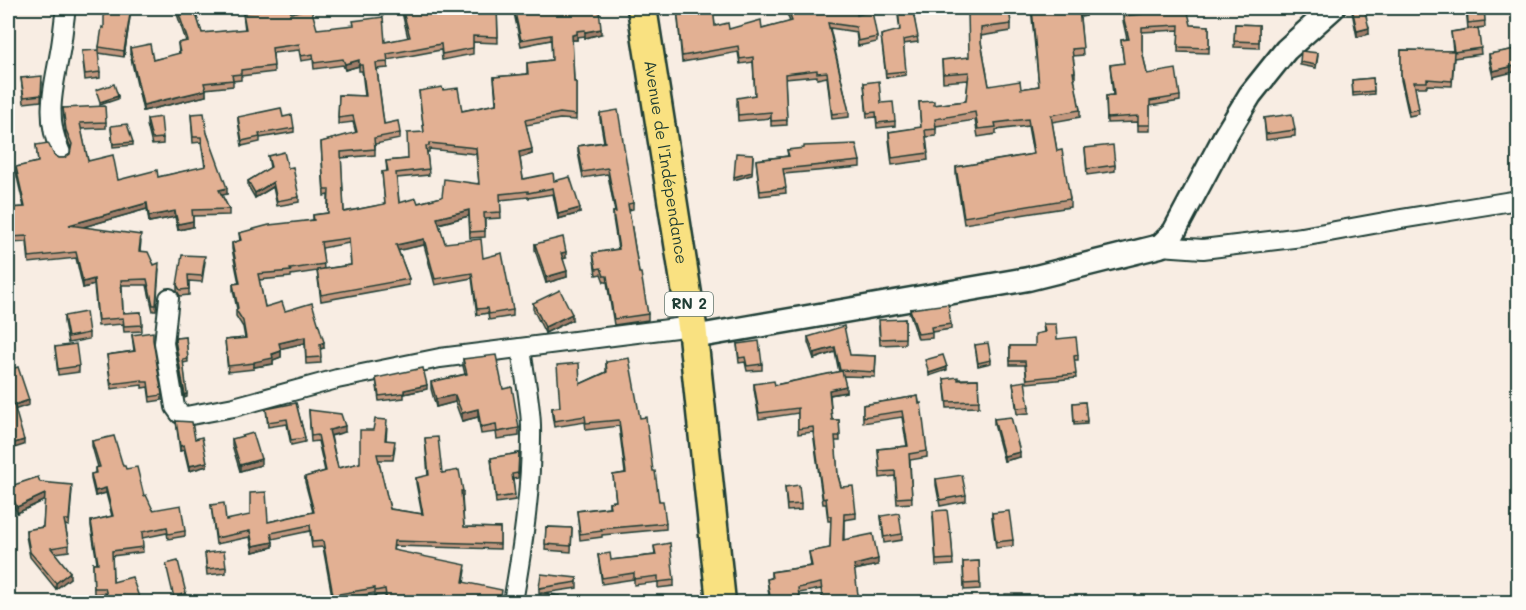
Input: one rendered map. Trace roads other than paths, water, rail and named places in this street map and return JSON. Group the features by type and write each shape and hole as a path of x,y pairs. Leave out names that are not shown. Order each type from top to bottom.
{"main road":[{"name":"Avenue de l'Indépendance","path":"642,8 693,331 721,603"}],"street":[{"path":"61,153 52,126 51,97 66,8"},
{"path":"1160,246 1174,232 1225,136 1250,95 1286,50 1333,8"},
{"path":"169,298 164,342 175,407 180,414 186,416 234,407 338,379 440,358 693,331 1028,279 1160,246 1203,249 1302,237 1518,200"},
{"path":"513,603 522,553 531,446 531,421 521,348"}]}
